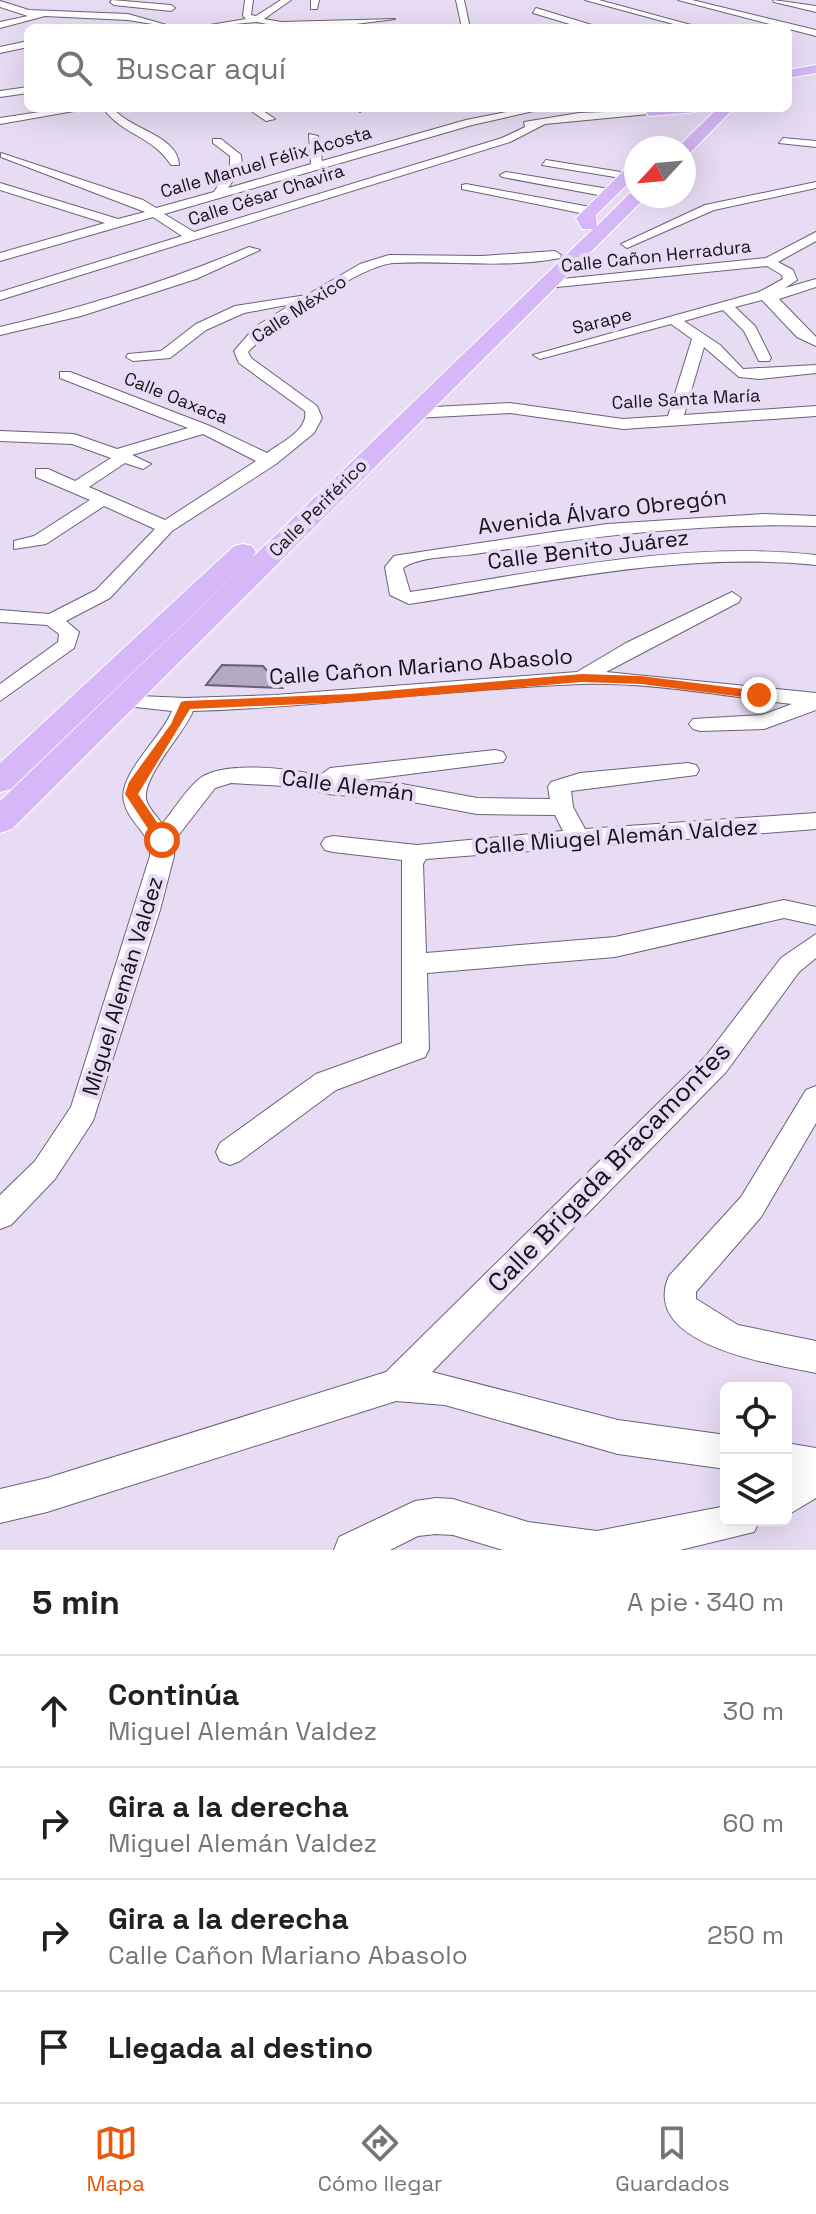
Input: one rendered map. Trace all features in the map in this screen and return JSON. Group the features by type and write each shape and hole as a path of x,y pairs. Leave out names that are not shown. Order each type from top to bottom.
{"highway":[{"path":"792,67 816,62"},
{"path":"792,73 816,69"},
{"path":"696,138 723,112"},
{"path":"654,113 693,116"},
{"path":"676,136 693,116"},
{"path":"589,218 609,193 624,185"},
{"name":"Calle Periférico","path":"0,781 624,188"},
{"name":"Calle Periférico","path":"0,821 547,284 624,191"}],"street":[{"path":"249,0 246,15 256,20"},
{"path":"256,20 287,0"},
{"path":"460,0 465,24"},
{"path":"530,0 540,24"},
{"path":"573,3 587,0 682,24"},
{"path":"682,0 777,24"},
{"path":"777,0 816,9"},
{"path":"113,1 172,4 168,16 145,24"},
{"path":"0,4 59,24"},
{"path":"535,12 561,6"},
{"path":"535,12 578,24"},
{"path":"0,25 33,15 116,16 151,24"},
{"path":"344,24 390,19"},
{"path":"792,26 816,19"},
{"path":"226,24 256,20 291,24"},
{"path":"792,28 816,33"},
{"path":"0,50 24,45"},
{"path":"0,60 24,57"},
{"path":"0,94 24,91"},
{"path":"0,121 60,112"},
{"path":"259,112 270,119"},
{"path":"487,113 506,124 541,123 579,116 654,113"},
{"name":"Calle Manuel Félix Acosta","path":"0,257 418,138 487,113"},
{"path":"66,123 103,116 164,146 175,163"},
{"name":"Calle César Chavira","path":"0,296 506,140 541,123"},
{"path":"402,131 418,138"},
{"path":"313,136 317,167"},
{"path":"217,141 235,155 236,167 219,193"},
{"path":"783,141 816,144"},
{"path":"5,155 157,211 193,237"},
{"path":"546,163 624,177"},
{"path":"506,175 609,193"},
{"path":"627,244 643,240 695,212 760,193 816,185"},
{"path":"0,186 117,223"},
{"path":"466,187 589,218"},
{"path":"769,262 816,236"},
{"path":"0,331 76,313 191,276 254,250"},
{"name":"Calle México","path":"52,620 116,585 166,527 270,461 308,430 314,418 312,409 244,360 241,351 260,330 365,267 389,259 482,260 555,255"},
{"path":"769,262 788,273 790,280 767,296 786,310 803,336 816,342"},
{"name":"Calle Cañon Herradura","path":"547,284 769,262"},
{"name":"Sarape","path":"540,355 816,283"},
{"path":"133,357 165,355 201,327 240,309 313,297"},
{"path":"726,306 750,329 764,358"},
{"path":"674,320 739,373 778,374 816,369"},
{"path":"674,422 699,338"},
{"name":"Calle Oaxaca","path":"65,375 204,429 270,461"},
{"name":"Calle Santa María","path":"415,413 510,408 604,423 674,422 816,411"},
{"path":"78,487 122,454 204,429"},
{"path":"0,436 74,439 143,464"},
{"path":"42,473 166,527"},
{"path":"20,545 40,540 105,498"},
{"name":"Avenida Álvaro Obregón","path":"395,564 416,558 710,520 816,521"},
{"name":"Calle Benito Juárez","path":"395,564 399,595 409,598 636,563 778,556 816,560"},
{"path":"582,678 633,647 732,598"},
{"path":"0,616 52,620 69,632 67,644 0,694"},
{"name":"Calle Cañon Mariano Abasolo","path":"124,700 185,705 349,698 582,678 641,680 816,701"},
{"path":"700,724 764,722 816,701"},
{"path":"162,840 132,794 134,785 177,725 185,705"},
{"path":"304,779 495,757"},
{"path":"579,839 562,807 559,787 580,781 688,770"},
{"name":"Calle Alemán","path":"162,840 207,783 219,778 259,774 304,779 327,786 402,792 477,806 562,807"},
{"name":"Calle Miugel Alemán Valdez","path":"333,844 417,853 430,849 816,821"},
{"name":"Miguel Alemán Valdez","path":"0,1215 45,1170 83,1112 148,910 162,840"},
{"path":"230,1152 326,1082 416,1049 411,864 417,853"},
{"path":"414,964 615,947 784,909 816,916"},
{"name":"Calle Brigada Bracamontes","path":"396,1385 716,1064 790,965 816,944"},
{"path":"816,1098 751,1207 680,1287 680,1307 732,1340 816,1357"},
{"path":"0,1506 47,1495 396,1385 445,1389 618,1437 720,1451"},
{"path":"792,1461 816,1465"},
{"path":"792,1495 816,1477"},
{"path":"352,1550 415,1519 436,1516 453,1517 528,1540 597,1549 720,1524"}],"building":[{"path":"222,665 263,666 282,688 206,685"}],"route":[{"path":"162,840 135,803 132,794 134,785 177,725 185,705 349,698 582,678 641,680 759,695"}]}
